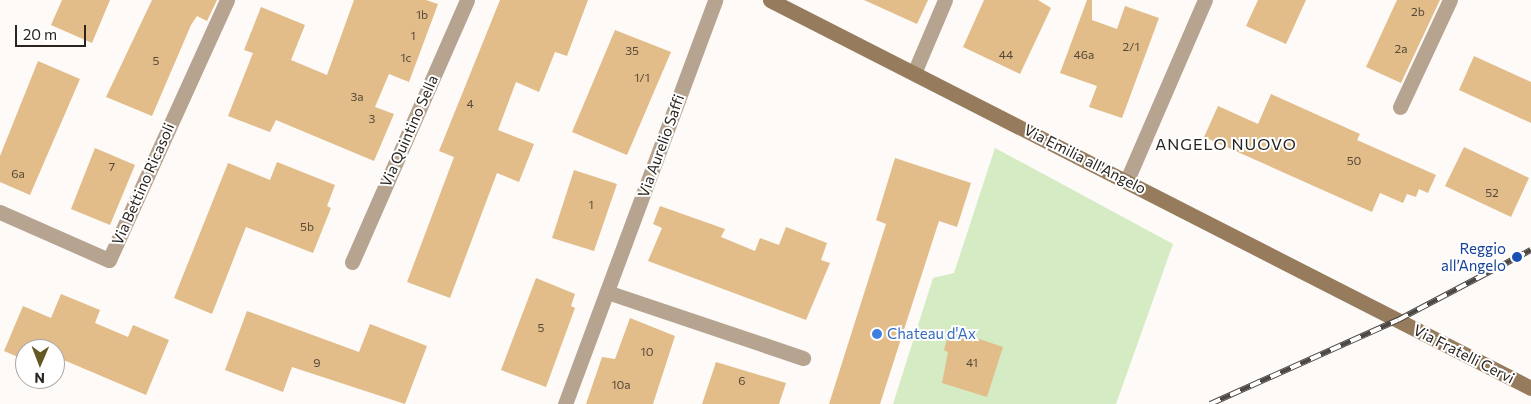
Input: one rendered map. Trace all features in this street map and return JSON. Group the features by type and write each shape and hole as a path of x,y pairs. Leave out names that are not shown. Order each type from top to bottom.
{"main road":[{"name":"Via Emilia all'Angelo","path":"770,0 1127,180 1398,320"},
{"name":"Via Fratelli Cervi","path":"1398,320 1531,388"}],"street":[{"name":"Via Bettino Ricasoli","path":"0,212 109,260 226,0"},
{"name":"Via Quintino Sella","path":"352,262 466,0"},
{"name":"Via Aurelio Saffi","path":"565,404 715,0"},
{"path":"914,73 945,0"},
{"path":"1127,180 1205,0"},
{"path":"1400,107 1450,0"},
{"path":"607,292 803,358"}],"green space":[{"path":"995,148 1173,244 1116,404 893,404 933,278 954,273"}],"building":[{"path":"62,0 110,0 92,43 51,25"},
{"path":"152,0 217,0 207,21 197,16 191,25 152,116 106,97"},
{"path":"354,0 426,0 438,4 409,82 389,74 375,107 394,114 374,161 276,120 270,132 228,116 253,53 244,50 261,7 305,25 291,60 327,75"},
{"path":"500,0 588,0 567,56 555,52 539,92 516,82 498,130 534,144 519,182 497,173 450,298 407,282 454,157 439,151"},
{"path":"864,0 928,0 917,24"},
{"path":"984,0 1038,0 1051,8 1020,74 963,47"},
{"path":"1087,0 1092,0 1092,20 1117,29 1125,6 1159,18 1122,118 1089,107 1097,86 1060,73"},
{"path":"1258,0 1306,0 1286,44 1246,26"},
{"path":"1397,0 1440,0 1401,83 1366,67"},
{"path":"615,30 671,52 627,155 572,132"},
{"path":"1474,56 1531,82 1531,123 1459,90"},
{"path":"38,61 80,79 30,195 0,182 0,156"},
{"path":"1271,94 1360,134 1357,140 1436,175 1428,193 1419,189 1416,197 1407,194 1403,203 1380,193 1372,212 1204,137 1218,106 1258,124"},
{"path":"1464,147 1529,178 1511,217 1445,186"},
{"path":"95,148 135,165 110,225 71,209"},
{"name":"Chateau d'Ax","path":"895,158 971,183 957,227 939,221 880,404 829,404 886,224 876,220"},
{"path":"277,162 335,185 327,206 331,208 313,253 246,227 212,314 174,298 228,163 270,180"},
{"path":"574,170 617,184 594,251 552,238"},
{"path":"660,206 725,229 721,237 755,251 760,238 779,245 786,227 827,243 821,260 830,263 806,320 648,261 662,228 653,224"},
{"path":"536,278 575,294 571,306 575,308 546,387 501,370"},
{"path":"61,294 100,310 95,323 128,337 133,325 169,340 146,395 65,361 65,339 15,339 15,356 4,351 23,306 51,318"},
{"path":"247,311 359,352 370,324 427,346 405,404 292,367 283,392 225,370"},
{"path":"630,318 675,336 653,404 586,404 602,357 615,359"},
{"path":"950,329 1003,347 987,397 942,383 948,352 944,350"},
{"path":"716,362 786,383 779,404 702,404"}],"railway":[{"path":"1210,404 1398,320 1531,250"}],"place":[{"name":"Reggio all’Angelo","path":"1517,257"},
{"name":"Chateau d'Ax","path":"877,334"}],"district":[{"name":"ANGELO NUOVO","path":"1226,144"}]}
